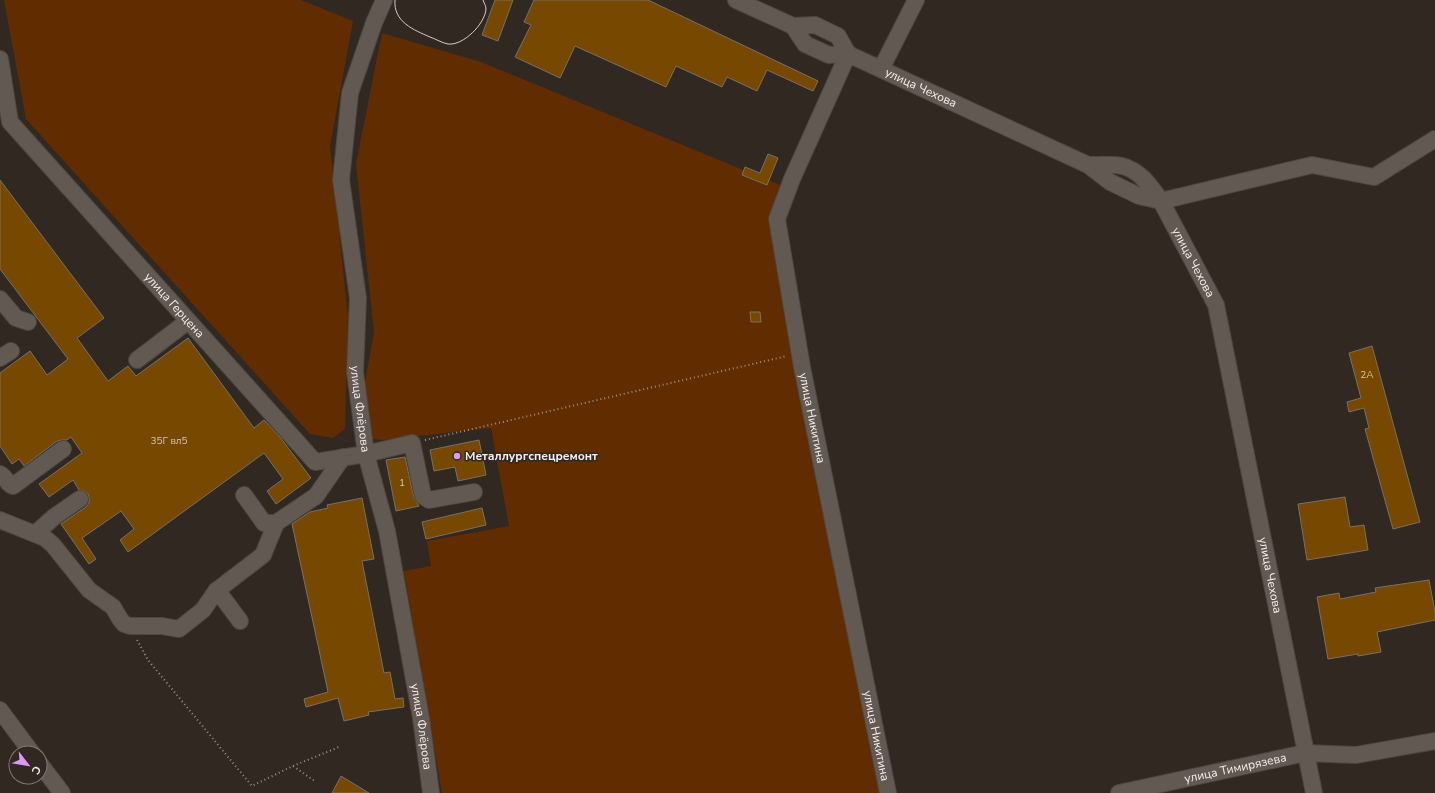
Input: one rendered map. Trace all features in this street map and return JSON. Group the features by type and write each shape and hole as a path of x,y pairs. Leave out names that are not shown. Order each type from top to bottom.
{"street":[{"name":"улица Флёрова","path":"384,0 374,23 350,93 341,180 358,298 355,372 366,454 387,531 421,718 431,793"},
{"name":"улица Чехова","path":"736,0 793,26 805,44 829,55 848,54 1088,165 1110,182 1124,189 1139,196 1161,201 1216,305 1314,793"},
{"path":"881,69 916,0"},
{"name":"улица Никитина","path":"848,54 792,180 777,219 800,353 888,793"},
{"name":"улица Герцена","path":"0,59 10,122 315,462 366,454 412,443"},
{"path":"1161,201 1312,165 1374,177 1435,139"},
{"path":"0,299 9,312 16,318 28,322"},
{"path":"137,360 188,321"},
{"path":"412,443 423,496 429,500 474,492"},
{"path":"0,474 4,476 13,486 63,449"},
{"path":"0,520 45,538 53,545 89,590 114,607 124,624 130,626 162,626 179,629 203,610 218,590 263,555 276,523 316,496 343,457"},
{"path":"244,495 264,523 276,523"},
{"path":"35,534 54,517 80,499"},
{"path":"218,590 240,621"},
{"path":"0,710 26,745"},
{"name":"улица Тимирязева","path":"1119,793 1305,753 1356,755 1435,741"},
{"path":"48,775 62,793"}],"path":[{"path":"412,443 800,353"},
{"path":"130,626 148,660 252,786 293,766 339,747"},
{"path":"293,766 316,782"}],"shaded area":[{"path":"4,0 301,0 353,21 330,146 348,317 345,429 333,438 310,434 26,119"},
{"path":"382,33 481,62 780,185 769,219 882,793 442,793 404,571 431,566 427,541 509,526 491,428 383,440 355,437 374,332 356,164"}],"building":[{"path":"495,0 513,0 498,41 482,35"},
{"path":"534,0 648,0 818,81 813,91 767,70 757,91 727,77 722,87 676,66 666,87 575,46 560,78 515,57 531,25 524,22"},
{"path":"768,154 778,158 767,185 742,175 745,167 760,173"},
{"path":"0,180 104,318 77,338 108,381 128,366 136,376 188,338 254,428 264,420 280,437 311,478 276,504 267,491 283,479 264,453 128,552 120,540 134,529 121,511 82,538 96,559 89,564 61,524 86,507 89,503 88,494 79,490 73,480 49,497 39,484 82,453 71,437 67,440 57,441 24,466 19,459 12,464 0,446 0,373 30,351 47,375 68,359 0,269"},
{"path":"750,312 760,312 761,322 751,322"},
{"path":"1372,346 1420,522 1393,529 1365,429 1369,428 1364,408 1349,412 1347,402 1361,398 1349,353"},
{"name":"Металлургспецремонт","path":"479,440 486,475 458,481 455,467 434,471 430,450"},
{"path":"405,457 414,498 419,506 396,511 386,460"},
{"path":"1345,497 1350,527 1364,525 1368,550 1307,560 1298,504"},
{"path":"362,498 374,559 362,561 384,673 390,672 395,699 403,698 404,707 368,712 369,715 344,721 338,698 306,707 304,699 328,692 292,524 310,512 328,508 327,505"},
{"path":"482,508 486,525 426,539 422,522"},
{"path":"1429,580 1435,620 1377,632 1381,652 1328,659 1317,597 1339,593 1340,599 1376,592 1375,588"},
{"path":"341,776 369,793 332,793"}],"tram line":[{"path":"395,0 395,8 401,20 411,28 448,44 454,44 466,38 482,21 486,9 483,0"}],"place":[{"name":"Металлургспецремонт","path":"457,456"}]}
